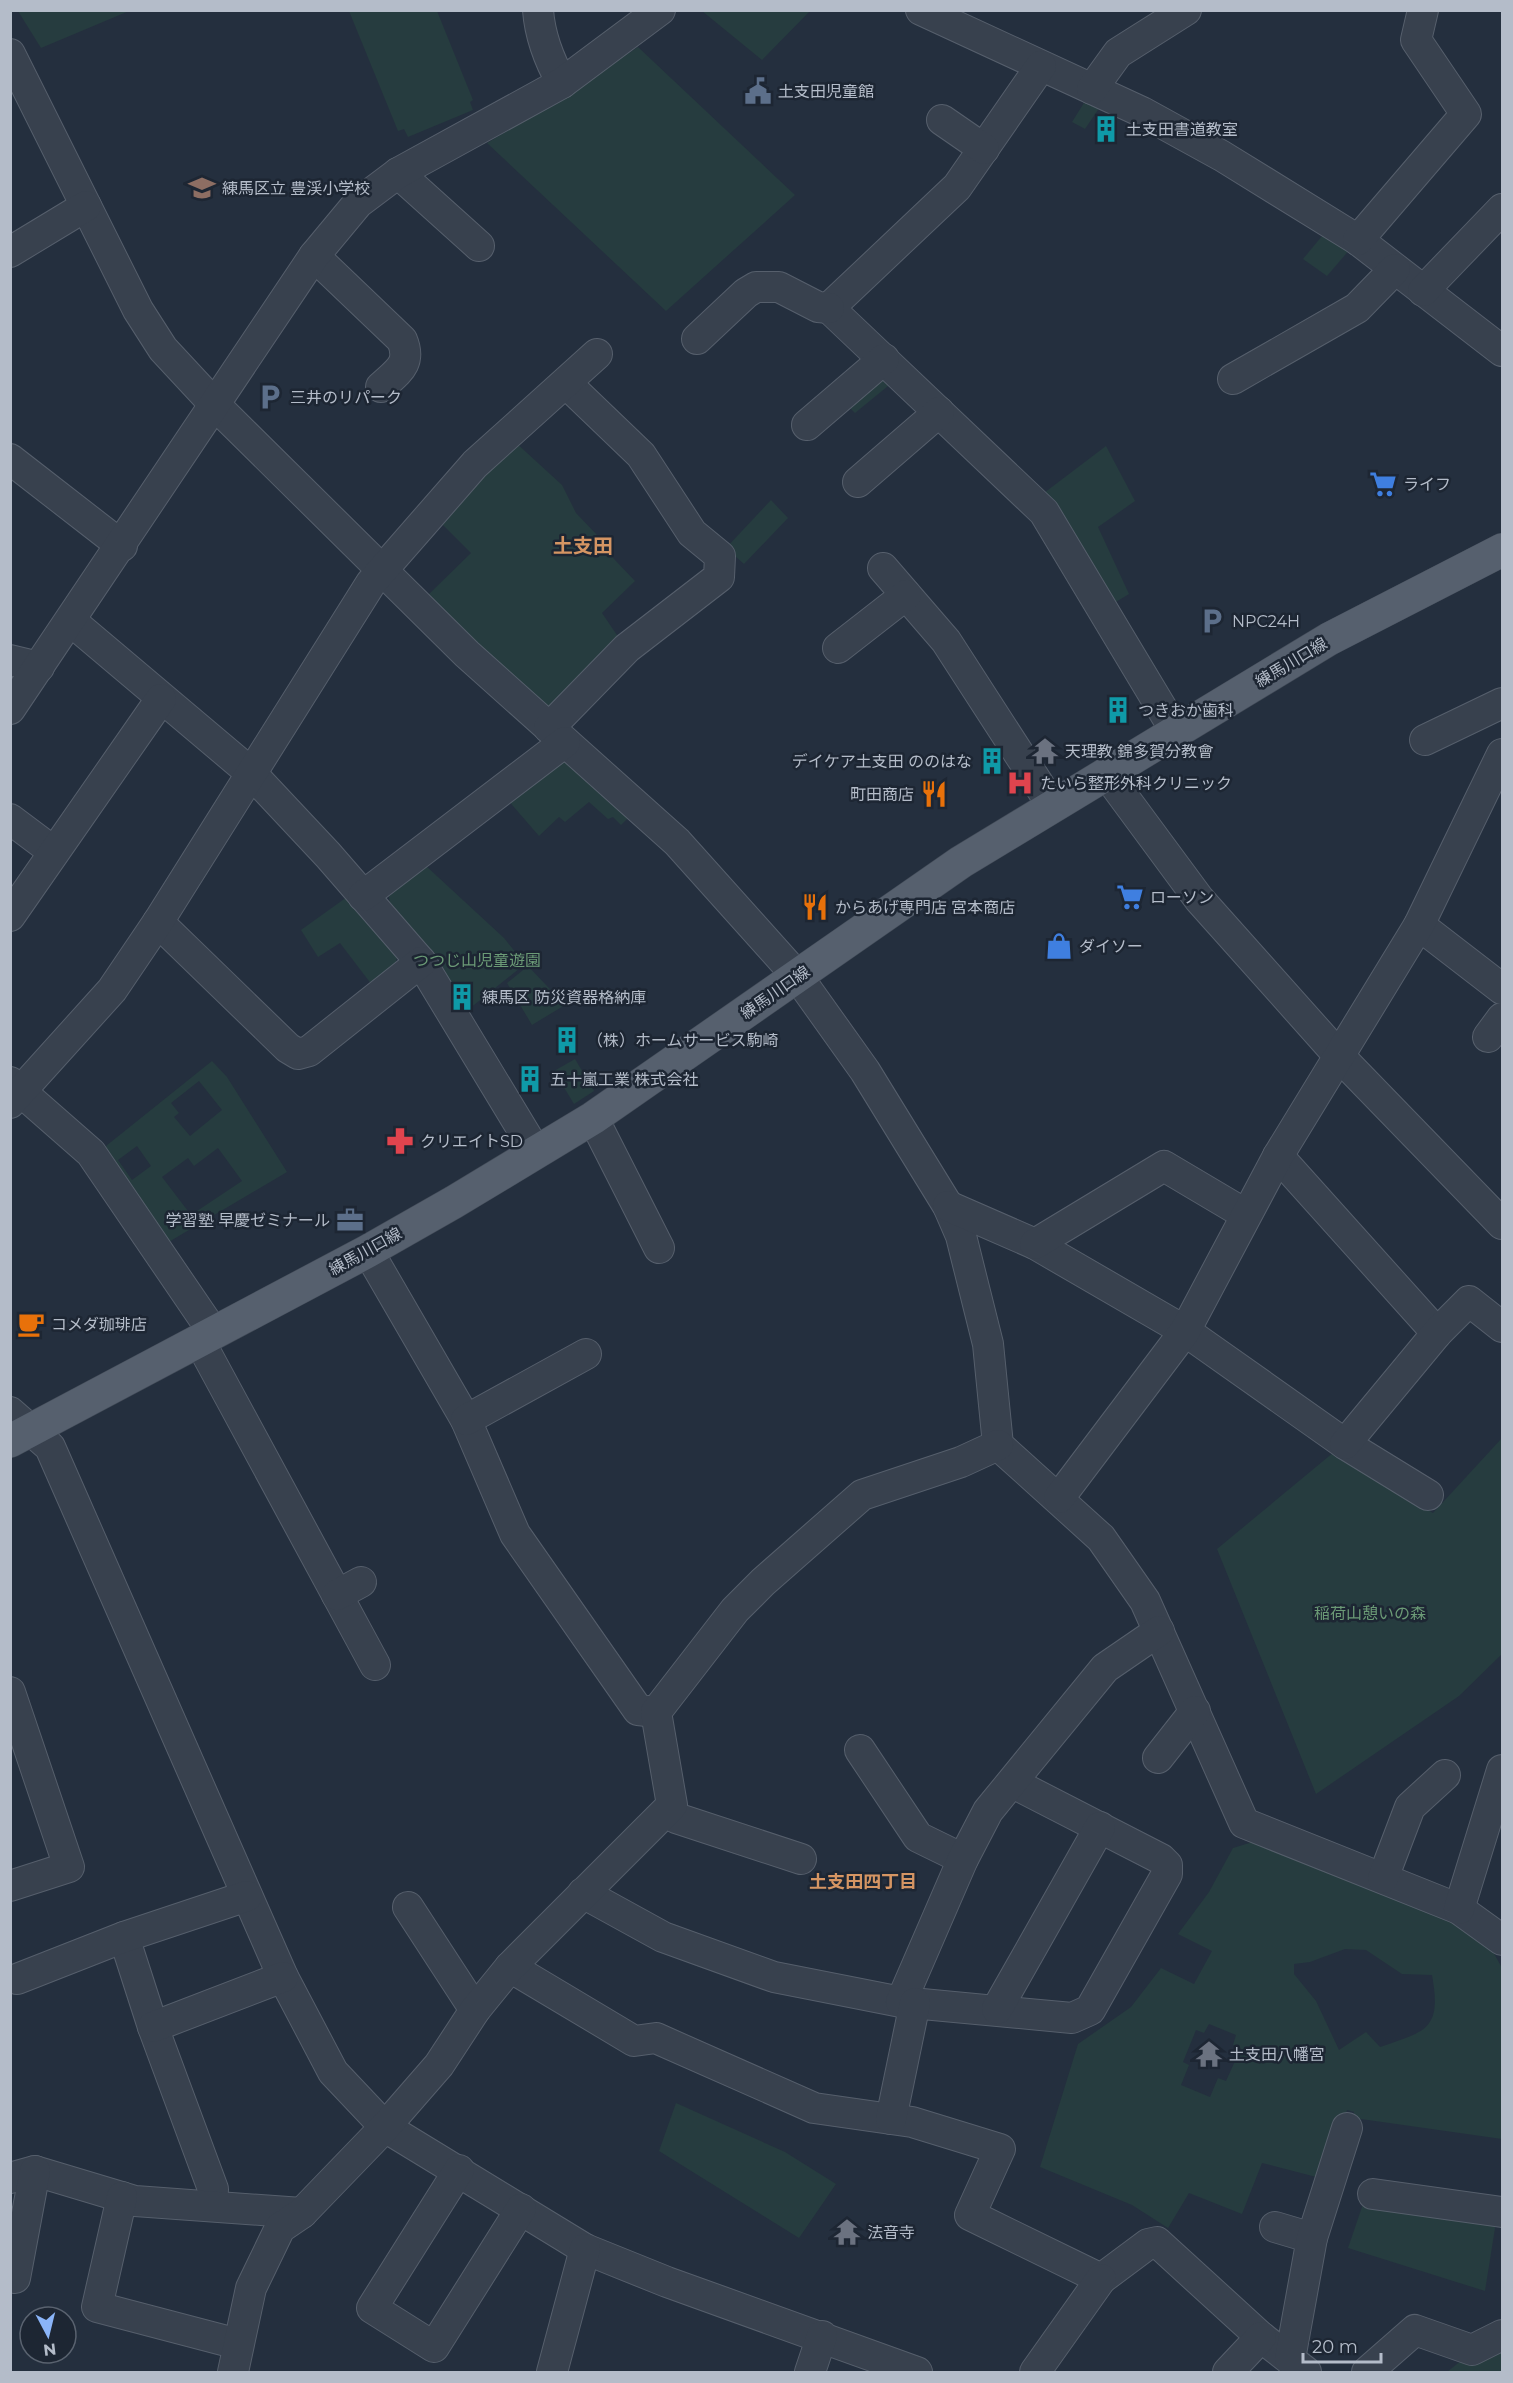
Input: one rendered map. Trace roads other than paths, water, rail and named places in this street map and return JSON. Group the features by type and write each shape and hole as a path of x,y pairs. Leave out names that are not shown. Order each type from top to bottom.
{"main road":[{"name":"練馬川口線","path":"18,1428 206,1336 368,1251 536,1152 593,1118 961,862 1329,639 1503,550"}],"street":[{"path":"538,10 540,30 553,67 562,83"},
{"path":"10,709 216,406 314,256 358,202 398,173 562,83 660,10"},
{"path":"921,10 1142,112 1222,156 1358,240 1503,351"},
{"path":"1092,89 1118,52 1186,10"},
{"path":"1358,240 1466,114 1416,40 1423,10"},
{"path":"10,54 138,310 163,350 216,406 467,654 677,842 798,977 866,1071 948,1206 961,1236 988,1344 998,1444 1101,1538 1145,1601 1244,1823 1459,1909 1503,1940"},
{"path":"829,308 957,187 1041,66"},
{"path":"942,120 984,149"},
{"path":"398,173 479,246"},
{"path":"10,252 86,206"},
{"path":"1423,291 1503,209"},
{"path":"314,256 402,340 407,352 404,365 381,387"},
{"path":"1233,379 1357,308 1395,269"},
{"path":"696,339 746,293 756,287 779,287 818,307 829,308 1044,512 1176,732"},
{"path":"375,1665 349,1589 206,1336 91,1154 14,1092 112,990 158,922 381,570 475,464 567,384 597,354"},
{"path":"807,425 884,359"},
{"path":"363,896 557,735 627,648 719,577 722,569 720,556 692,533 641,455 567,384"},
{"path":"858,482 939,412"},
{"path":"10,459 122,546"},
{"path":"883,568 946,641 1052,806"},
{"path":"837,648 906,595"},
{"path":"71,621 251,773 421,962 536,1152"},
{"path":"10,660 39,667"},
{"path":"10,916 161,699"},
{"path":"1425,740 1503,703"},
{"path":"1059,1498 1185,1331 1245,1214 1278,1156 1419,925 1503,753"},
{"path":"1106,773 1199,899 1340,1057 1503,1224"},
{"path":"10,819 54,852"},
{"path":"158,922 288,1048 298,1054 309,1051 421,962"},
{"path":"1419,925 1503,989"},
{"path":"593,1118 659,1248"},
{"path":"1278,1156 1437,1333"},
{"path":"1035,1244 1164,1166 1245,1214"},
{"path":"948,1206 1035,1244 1185,1331 1345,1444 1428,1495"},
{"path":"368,1251 466,1420 514,1534 638,1710 656,1712"},
{"path":"1345,1444 1437,1333 1469,1301 1503,1327"},
{"path":"466,1420 586,1354"},
{"path":"18,1428 50,1447 283,1977 333,2072 385,2127 459,2170 585,2249 667,2282 822,2336 917,2373"},
{"path":"122,2197 97,2307 235,2358 251,2288 280,2228 302,2213 385,2127 439,2065 474,2010 510,1967 672,1806 656,1712 735,1610 763,1582 862,1496 961,1462 998,1444"},
{"path":"891,2119 908,2002 963,1859 988,1811 1105,1668 1159,1631"},
{"path":"10,1692 17,1736 69,1867 10,1886"},
{"path":"1158,1758 1195,1711"},
{"path":"860,1750 918,1837 963,1859"},
{"path":"1459,1909 1503,1770"},
{"path":"1383,1878 1410,1808 1445,1775"},
{"path":"583,1893 663,1937 774,1977 908,2002 1072,2018 1090,2010 1167,1874 1167,1865 1161,1859 1013,1783"},
{"path":"668,1811 676,1818 801,1859"},
{"path":"997,2009 1100,1827"},
{"path":"17,1978 123,1937 247,1896"},
{"path":"408,1907 474,2010"},
{"path":"123,1937 153,2027 213,2189 212,2205"},
{"path":"510,1967 634,2041 656,2038 814,2108 912,2122 1000,2149 970,2215 1101,2279"},
{"path":"153,2027 283,1977"},
{"path":"1298,2366 1312,2238 1347,2128"},
{"path":"459,2170 372,2308 434,2347 521,2210"},
{"path":"15,2278 23,2174 135,2201 302,2213"},
{"path":"1373,2194 1503,2212"},
{"path":"1275,2227 1312,2238"},
{"path":"1035,2373 1101,2279 1148,2244 1158,2242 1261,2337 1298,2366"},
{"path":"552,2372 585,2249"},
{"path":"1367,2373 1415,2330 1472,2350 1503,2335"},
{"path":"810,2373 822,2336"},
{"path":"1228,2373 1261,2337"}],"place":[{"name":"土支田児童館","path":"758,91"},
{"name":"土支田書道教室","path":"1106,129"},
{"name":"練馬区立 豊渓小学校","path":"202,188"},
{"name":"三井のリパーク","path":"270,397"},
{"name":"ライフ","path":"1383,484"},
{"name":"NPC24H","path":"1212,621"},
{"name":"つきおか歯科","path":"1118,710"},
{"name":"天理教 錦多賀分教會","path":"1045,751"},
{"name":"デイケア土支田 ののはな","path":"992,761"},
{"name":"たいら整形外科クリニック","path":"1020,783"},
{"name":"町田商店","path":"934,794"},
{"name":"ローソン","path":"1130,897"},
{"name":"からあげ専門店 宮本商店","path":"815,907"},
{"name":"ダイソー","path":"1059,946"},
{"name":"練馬区 防災資器格納庫","path":"462,997"},
{"name":"（株）ホームサービス駒崎","path":"567,1040"},
{"name":"五十嵐工業 株式会社","path":"530,1079"},
{"name":"クリエイトSD","path":"400,1141"},
{"name":"学習塾 早慶ゼミナール","path":"350,1220"},
{"name":"コメダ珈琲店","path":"31,1324"},
{"name":"土支田八幡宮","path":"1209,2054"},
{"name":"法音寺","path":"847,2232"}],"district":[{"name":"土支田","path":"583,546"},
{"name":"土支田四丁目","path":"863,1882"}],"park label":[{"name":"つつじ山児童遊園","path":"477,960"},
{"name":"稲荷山憩いの森","path":"1370,1613"}]}
